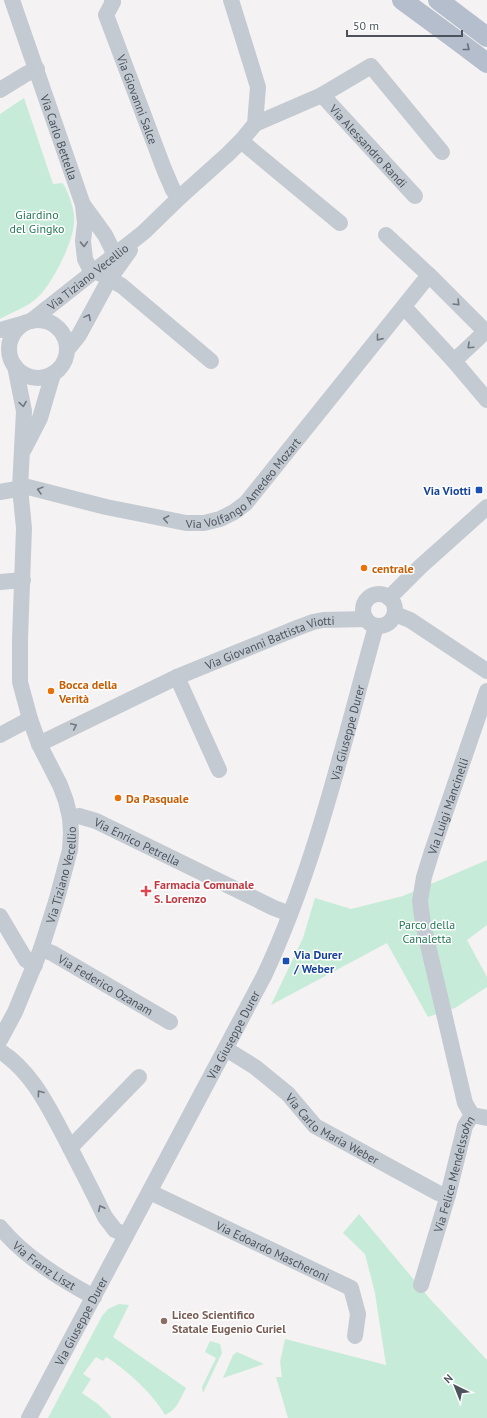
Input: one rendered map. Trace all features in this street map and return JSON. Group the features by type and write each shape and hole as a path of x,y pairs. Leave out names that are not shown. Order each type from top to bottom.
{"main road":[{"path":"402,0 487,64"},
{"path":"438,0 487,37"}],"street":[{"name":"Via Carlo Bettella","path":"12,0 83,205 85,224 83,241 85,259 89,267 110,268 105,235 83,205"},
{"name":"Via Giovanni Salce","path":"112,0 113,2 106,15 164,169 173,190 180,197"},
{"path":"231,0 258,87 254,124"},
{"name":"Via Alessandro Randi","path":"254,124 322,95 371,66 442,152"},
{"path":"0,90 37,69"},
{"name":"Via Alessandro Randi","path":"322,95 415,196"},
{"name":"Via Tiziano Vecellio","path":"28,322 110,268 180,197 241,141 254,124"},
{"path":"241,141 340,223"},
{"path":"386,236 429,275 486,331 454,361"},
{"name":"Via Tiziano Vecellio","path":"68,350 79,335 110,268"},
{"name":"Via Tiziano Vecellio","path":"110,268 122,286 211,361"},
{"name":"Via Volfango Amedeo Mozart","path":"20,488 28,487 106,507 186,523 204,523 220,519 234,512 246,503 429,275"},
{"path":"404,307 454,361 487,400"},
{"path":"0,330 28,322 39,320 46,321 59,329 67,342 68,350 61,368 48,377 35,378 24,374 9,361 9,349 12,337 15,331 28,322"},
{"name":"Via Tiziano Vecellio","path":"0,1040 15,1012 41,949 70,850 71,833 70,818 60,786 39,744 20,682 24,528 20,488 24,411 9,361"},
{"name":"Via Tiziano Vecellio","path":"22,452 40,418 53,374"},
{"path":"0,492 20,488"},
{"path":"389,598 420,567 487,507"},
{"path":"0,582 23,580"},
{"path":"371,622 363,608 365,603 374,596 384,595 393,603 395,614 410,620 487,670"},
{"name":"Via Giovanni Battista Viotti","path":"39,744 177,677 313,622 371,622 382,626 388,624 395,614"},
{"name":"Via Giuseppe Durer","path":"29,1418 226,1049 279,946 321,823 371,622"},
{"path":"177,677 219,770"},
{"name":"Via Luigi Mancinelli","path":"423,924 420,901 424,878 487,691"},
{"path":"0,735 30,718"},
{"name":"Via Enrico Petrella","path":"70,818 79,816 96,821 290,914"},
{"path":"0,916 26,960 35,965"},
{"name":"Via Felice Mendelssohn","path":"421,1285 448,1195 465,1126 479,1117 465,1103 423,924"},
{"name":"Via Federico Ozanam","path":"41,949 170,1022"},
{"name":"Via Carlo Maria Weber","path":"226,1049 255,1067 288,1094 315,1126 438,1193 448,1195"},
{"path":"0,1052 7,1056 27,1075 43,1097 105,1217 115,1230 126,1235"},
{"path":"70,1148 139,1077"},
{"name":"Via Edoardo Mascheroni","path":"150,1192 351,1288 358,1314 355,1336"},
{"name":"Via Franz Liszt","path":"0,1227 25,1253 56,1275 94,1296"}],"green space":[{"name":"Giardino del Gingko","path":"24,98 53,184 62,183 67,191 73,210 74,223 66,252 44,291 30,304 0,319 0,114"},
{"name":"Parco della Canaletta","path":"487,860 487,925 467,940 487,977 487,987 455,1008 428,1017 387,943 271,1005 303,938 315,898 351,909 403,896"},
{"path":"359,1214 430,1299 487,1360 487,1418 288,1418 276,1377 282,1377 280,1362 285,1339 386,1365 375,1293 365,1254 343,1233"},
{"path":"119,1304 129,1305 113,1337 186,1388 178,1404 165,1415 154,1399 131,1376 106,1357 103,1361 96,1357 83,1374 91,1379 82,1393 98,1404 112,1418 48,1418 102,1316 108,1309"},
{"path":"210,1341 220,1344 222,1353 203,1393 202,1387 216,1358 205,1352"},
{"path":"237,1352 264,1364 223,1378 233,1355"}],"place":[{"name":"Via Viotti","path":"479,490"},
{"name":"centrale","path":"364,568"},
{"name":"Bocca della Verità","path":"51,691"},
{"name":"Da Pasquale","path":"118,798"},
{"name":"Farmacia Comunale S. Lorenzo","path":"146,891"},
{"name":"Via Durer / Weber","path":"286,961"},
{"name":"Liceo Scientifico Statale Eugenio Curiel","path":"164,1321"}]}
